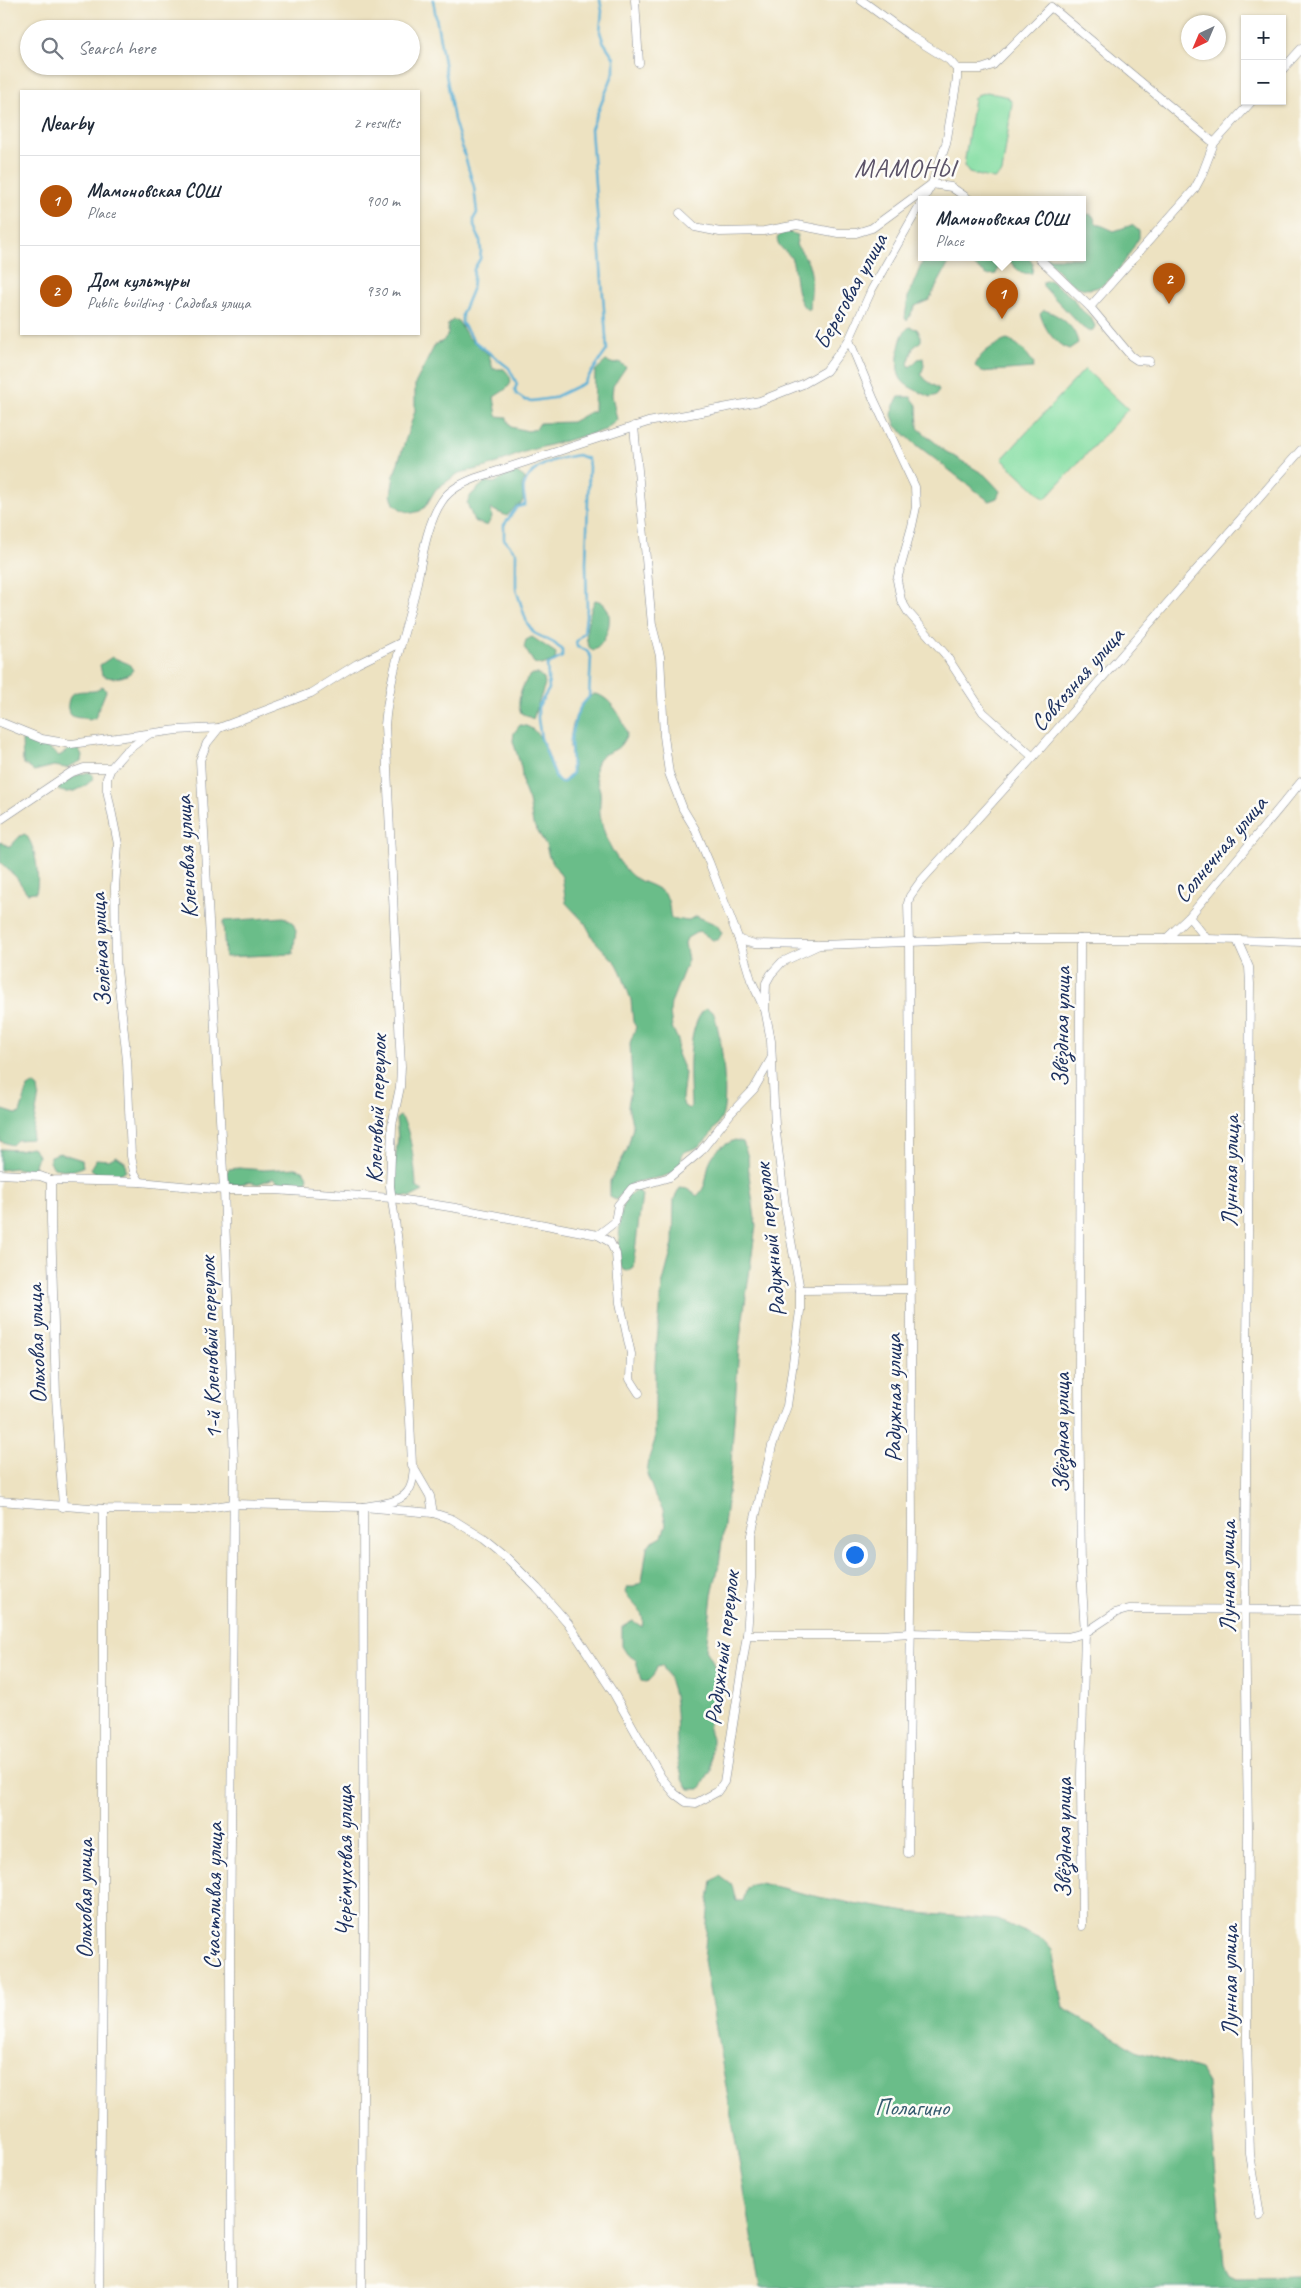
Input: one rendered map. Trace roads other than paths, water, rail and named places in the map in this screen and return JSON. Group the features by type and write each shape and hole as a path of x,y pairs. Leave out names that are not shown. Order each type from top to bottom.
{"street":[{"path":"635,0 639,63"},
{"path":"861,0 909,35 949,60 957,70 981,69 993,64 1051,7 1214,143"},
{"path":"1286,66 1301,49"},
{"name":"Береговая улица","path":"925,196 932,184 946,144 957,70"},
{"path":"1090,308 1194,190 1201,178 1214,143 1248,105"},
{"path":"680,213 695,227 720,232 770,230 797,224 838,233 856,233 872,228 932,184 951,187 964,196"},
{"name":"Береговая улица","path":"442,500 453,489 484,474 634,426 662,419 739,406 780,394 826,371 849,340 872,289 918,208"},
{"path":"1042,261 1090,308 1131,356 1137,360 1149,361"},
{"path":"849,340 874,400 915,488 915,513 897,580 901,600 908,612 939,646 983,712 1033,757"},
{"path":"634,426 652,625 660,656 664,736 670,772 683,809 695,829 709,862 739,940 751,980 765,1010"},
{"name":"Совхозная улица","path":"910,942 907,911 910,896 914,889 1033,757 1301,450"},
{"name":"Кленовый переулок","path":"433,1513 430,1496 414,1468 399,1249 390,1166 392,1125 400,1087 401,1067 385,725 388,699 400,643 428,536 442,500"},
{"path":"0,722 42,739 71,744 149,734 219,728 311,693 357,664 400,643"},
{"name":"Кленовая улица","path":"219,728 207,743 200,760 224,1190"},
{"path":"0,820 46,788 75,771 89,767 111,768 125,752 149,734"},
{"name":"Зелёная улица","path":"111,768 107,778 107,790 118,844 116,961 127,1060 131,1156 134,1172 140,1182"},
{"name":"Солнечная улица","path":"1166,939 1189,917 1301,782"},
{"path":"1189,917 1207,939"},
{"name":"Радужный переулок","path":"433,1513 452,1519 484,1539 554,1606 588,1651 660,1777 674,1794 681,1800 692,1804 717,1792 724,1782 746,1635 752,1578 751,1535 772,1446 787,1406 799,1329 800,1290 786,1213 775,1124 769,1027 765,1010 766,983 776,968 793,955 820,945 1080,939 1207,939 1301,942"},
{"name":"Звёздная улица","path":"1080,939 1079,1383 1081,1569 1085,1633 1081,1774 1082,1926"},
{"path":"739,940 755,944 820,945"},
{"name":"Лунная улица","path":"1237,940 1249,967 1250,984 1245,1609 1248,1829 1247,2044 1250,2154 1260,2215"},
{"name":"Радужная улица","path":"908,1853 911,1769 910,1633 912,1528 910,942"},
{"path":"598,1235 615,1222 618,1205 632,1188 670,1177 700,1152 731,1113 754,1089 772,1057"},
{"path":"0,1174 40,1176 52,1180 140,1182 224,1190 275,1190 392,1198 598,1235 610,1242 616,1254 620,1303 631,1354 630,1380 639,1393"},
{"name":"Ольховая улица","path":"52,1180 51,1221 56,1396 64,1507"},
{"name":"1-й Кленовый переулок","path":"224,1190 234,1461 233,1504"},
{"path":"800,1290 911,1288"},
{"path":"363,1507 404,1496 410,1488 414,1468"},
{"path":"0,1501 103,1509 195,1510 233,1504 363,1507 433,1513"},
{"name":"Счастливая улица","path":"231,2288 230,1963 233,1504"},
{"name":"Черёмуховая улица","path":"362,2288 364,1912 363,1507"},
{"name":"Ольховая улица","path":"99,2288 103,1963 103,1509"},
{"path":"746,1635 881,1635 910,1633 1060,1637 1085,1633 1123,1610 1301,1610"}],"waterway":[{"path":"433,0 454,120 474,187 477,213 474,218 474,226 480,240 481,251 480,259 474,269 472,290 462,314 462,323 474,341 509,368 517,384 516,394 525,400 532,401 553,398 584,383 607,350 591,129 614,72 614,58 603,41 600,32 602,11 600,0"},
{"path":"578,455 588,459 589,467 586,563 587,608 584,633 576,642 577,647 586,650 591,657 589,697 581,706 576,717 571,739 572,774 564,782 560,782 556,778 541,738 538,707 549,689 547,665 562,657 562,650 554,643 534,633 527,623 516,589 516,553 504,539 504,525 517,507 525,505 524,486 533,472 546,463 578,455"}],"place":[{"name":"Дом культуры","path":"1169,304"},
{"name":"Мамоновская СОШ","path":"1002,319"}],"district":[{"name":"МАМОНЫ","path":"905,168"}],"park label":[{"name":"Полагино","path":"912,2107"}]}
